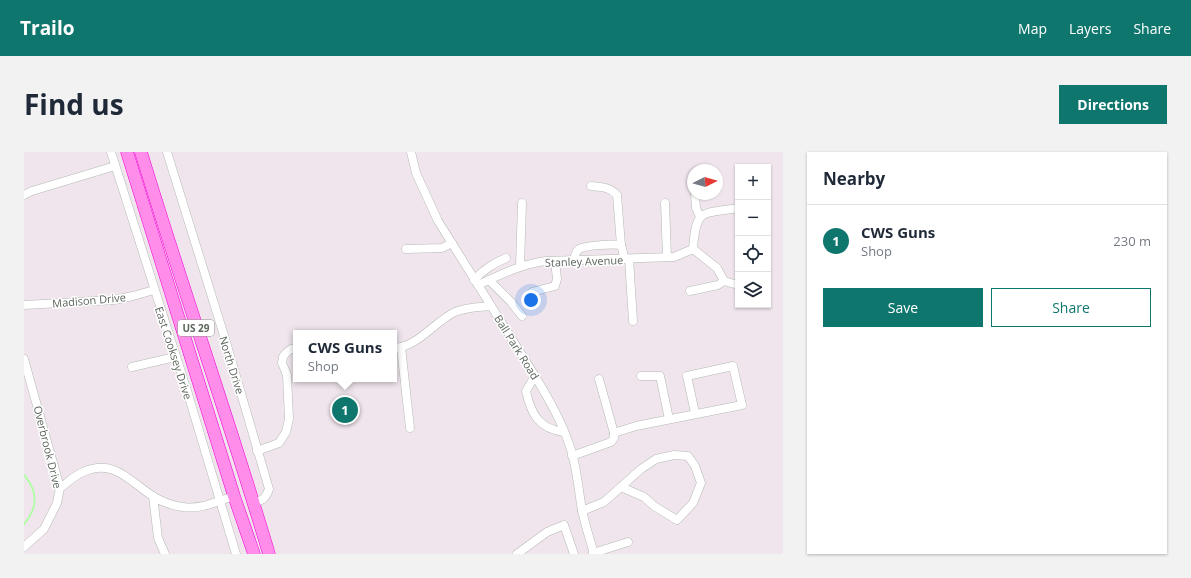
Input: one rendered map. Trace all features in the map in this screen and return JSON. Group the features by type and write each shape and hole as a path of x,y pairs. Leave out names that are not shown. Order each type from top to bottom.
{"highway":[{"name":"US 29","path":"127,152 234,496 254,554"},
{"name":"US 29","path":"141,152 171,251 254,503 269,554"}],"street":[{"name":"East Cooksey Drive","path":"110,152 175,358 188,394 236,554"},
{"name":"North Drive","path":"166,152 226,342 269,489 264,500 254,503"},
{"name":"Ball Park Road","path":"411,152 416,172 438,222 548,397 564,432 572,456 582,511 594,554"},
{"path":"24,195 32,191 115,166"},
{"path":"591,186 602,187 613,191 617,195 621,245 626,259 633,321"},
{"path":"695,200 696,208 700,217"},
{"path":"520,266 522,203"},
{"path":"665,203 667,257"},
{"path":"735,208 705,213 700,217 696,223 694,232 693,249 717,268 724,281 735,284"},
{"path":"406,249 442,248 452,243"},
{"path":"574,261 575,254 579,249 584,247 611,244 621,245"},
{"name":"Stanley Avenue","path":"476,282 489,280 520,266 531,263 674,257 693,249"},
{"path":"476,282 481,271 489,265 506,258"},
{"path":"532,292 554,286 557,279 555,261"},
{"path":"489,280 511,302 522,316"},
{"path":"690,291 718,285 724,281"},
{"name":"Madison Drive","path":"24,306 114,300 154,290"},
{"path":"410,428 397,348 418,340 438,322 456,311 472,307 491,306"},
{"path":"257,451 279,443 286,432 289,419 287,375 282,363 283,357 286,353 293,349"},
{"path":"132,367 175,358"},
{"name":"Overbrook Drive","path":"24,360 60,488 57,503 44,529 24,547"},
{"path":"614,433 636,426 695,413 742,405 733,366 687,376 695,413"},
{"path":"535,376 526,390 530,407 542,424 554,431 564,432"},
{"path":"641,376 660,376 669,419"},
{"path":"572,456 611,442 614,438 614,433 599,380"},
{"path":"582,511 604,502 641,469 656,459 674,455 688,456 695,466 701,484 694,503 677,520 654,506 644,497 621,487"},
{"path":"60,488 82,472 102,467 116,470 167,503 184,507 198,507 234,496"},
{"path":"154,496 158,538 165,554"},
{"path":"517,554 547,532 564,525 574,554"},
{"path":"594,554 628,542"},
{"path":"24,547 28,554"}],"waterway":[{"path":"24,475 29,481 34,493 34,506 29,518 24,524"}],"place":[{"name":"CWS Guns","path":"345,410"}]}
